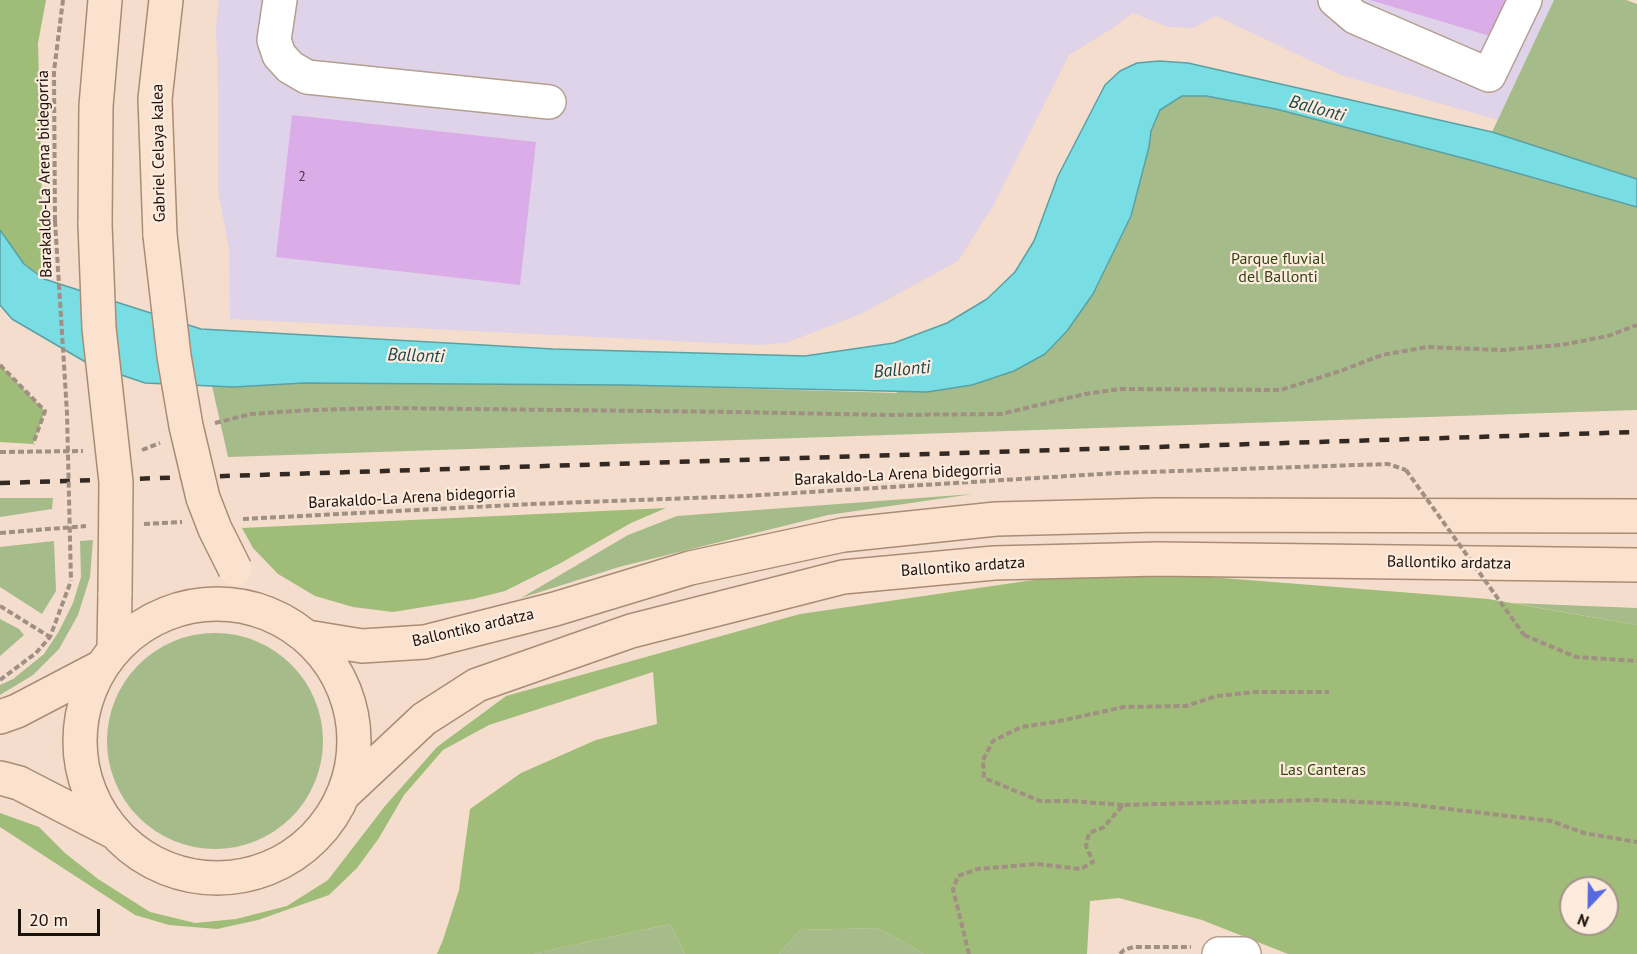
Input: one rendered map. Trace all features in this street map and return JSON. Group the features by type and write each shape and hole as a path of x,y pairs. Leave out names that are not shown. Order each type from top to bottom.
{"main road":[{"path":"105,0 96,106 95,224 99,328 116,482 115,592 107,658 83,707 80,751 90,795 114,832"},
{"name":"Gabriel Celaya kalea","path":"166,0 155,99 160,235 174,356 186,426 203,498 215,529 235,569 276,617"},
{"path":"1594,515 1637,498"},
{"name":"Ballontiko ardatza","path":"307,637 362,646 425,642 555,609 701,565 843,535 996,519 1156,515 1637,516"},
{"name":"Ballontiko ardatza","path":"345,793 424,719 477,685 631,631 843,578 994,563 1158,559 1637,565"},
{"path":"1567,565 1637,575"},
{"path":"0,717 16,711 107,658 141,626 173,610 207,603 243,606 276,617 307,637 335,670 352,709 355,752 345,793 328,824 304,849 274,866 240,877 206,878 172,871 140,855 114,832 19,783 0,778"}],"street":[{"path":"280,0 274,40 279,55 291,67 307,77 549,102"},
{"path":"1335,0 1355,17 1489,75 1525,0"},
{"path":"1206,950 1244,954"}],"path":[{"name":"Barakaldo-La Arena bidegorria","path":"50,637 71,581 67,413 55,221 54,71 63,0"},
{"path":"206,426 226,418 251,414 385,408 888,415 1001,414 1086,394 1120,390 1281,390 1382,355 1427,346 1502,350 1561,345 1608,336 1637,325"},
{"path":"0,364 45,411 33,444"},
{"path":"132,450 143,450 164,442"},
{"path":"0,452 86,451"},
{"name":"Barakaldo-La Arena bidegorria","path":"232,519 745,496 1117,473 1388,464 1406,470 1524,635 1576,657 1637,661"},
{"path":"138,524 185,522"},
{"path":"0,533 91,526"},
{"path":"0,606 50,637 36,653 0,680"},
{"path":"1329,692 1255,692 1217,696 1186,706 1124,707 1022,727 993,741 983,760 984,777 1040,801 1123,805 1316,800 1406,804 1551,820 1584,832 1637,842"},
{"path":"969,954 953,890 958,876 977,869 1036,864 1081,869 1093,862 1086,846 1089,833 1104,827 1123,805"},
{"path":"1120,954 1133,947 1206,950"}],"shaded area":[{"path":"219,0 1555,0 1498,120 1343,76 1216,16 1193,28 1168,27 1133,13 1069,55 993,206 958,261 863,313 786,343 757,345 230,319 229,248 218,191 216,26"}],"green space":[{"path":"0,0 46,0 38,43 44,279 24,264 0,230"},
{"name":"Parque fluvial del Ballonti","path":"1554,0 1626,0 1637,4 1637,179 1493,133 1479,162 1637,207 1637,410 228,457 212,386 304,383 623,385 896,393 1105,270 1131,216 1151,131 1160,110 1168,104 1182,96 1206,96 1276,109 1478,162"},
{"path":"0,365 45,411 33,444 0,442"},
{"path":"973,494 828,515 619,567 521,598 628,535 677,516"},
{"path":"0,498 53,498 52,509 0,517"},
{"path":"666,508 631,523 559,564 505,591 473,599 393,612 353,607 315,596 278,574 253,548 242,528"},
{"path":"93,540 90,577 78,615 59,649 33,675 0,695 0,685 13,679 44,654 59,631 73,603 81,577 80,541"},
{"path":"54,541 56,591 42,614 0,587 0,547"},
{"name":"Las Canteras","path":"1109,569 1488,599 1637,625 1637,954 1288,954 1202,920 1119,898 1090,901 1087,954 924,954 878,928 800,930 779,954 685,954 670,924 533,954 437,954 459,890 470,809 521,773 596,740 657,724 653,672 489,725 443,750 404,795 379,838 357,868 329,895 258,920 217,929 169,925 135,915 0,827 0,813 39,827 65,853 98,879 150,912 195,923 236,919 287,906 328,880 385,806 437,747 506,696 800,614"},
{"path":"1512,603 1637,608 1637,625"},
{"path":"0,619 19,629 24,635 0,656"},
{"path":"204,633 226,633 246,637 266,645 292,664 311,690 319,710 323,741 319,772 311,792 292,818 266,837 246,845 226,849 204,849 184,845 164,837 146,825 131,810 119,792 111,772 107,752 107,730 111,710 119,690 131,672 146,657 164,645 184,637"},
{"path":"670,924 685,954 533,954"},
{"path":"878,928 924,954 779,954 800,930"}],"water":[{"name":"Ballonti","path":"1159,61 1188,63 1492,132 1637,179 1637,207 1276,109 1206,96 1182,96 1160,110 1151,131 1131,216 1093,294 1067,331 1045,354 1014,371 972,385 927,392 623,385 304,383 234,387 145,383 89,364 12,319 0,305 0,230 24,264 44,279 201,329 553,349 805,356 894,343 947,323 987,299 1015,272 1034,241 1058,176 1105,85 1120,71 1137,63"}],"building":[{"path":"1370,0 1506,0 1490,36"},
{"path":"292,115 536,142 520,285 276,257"}],"railway":[{"path":"0,483 1637,432"}]}
